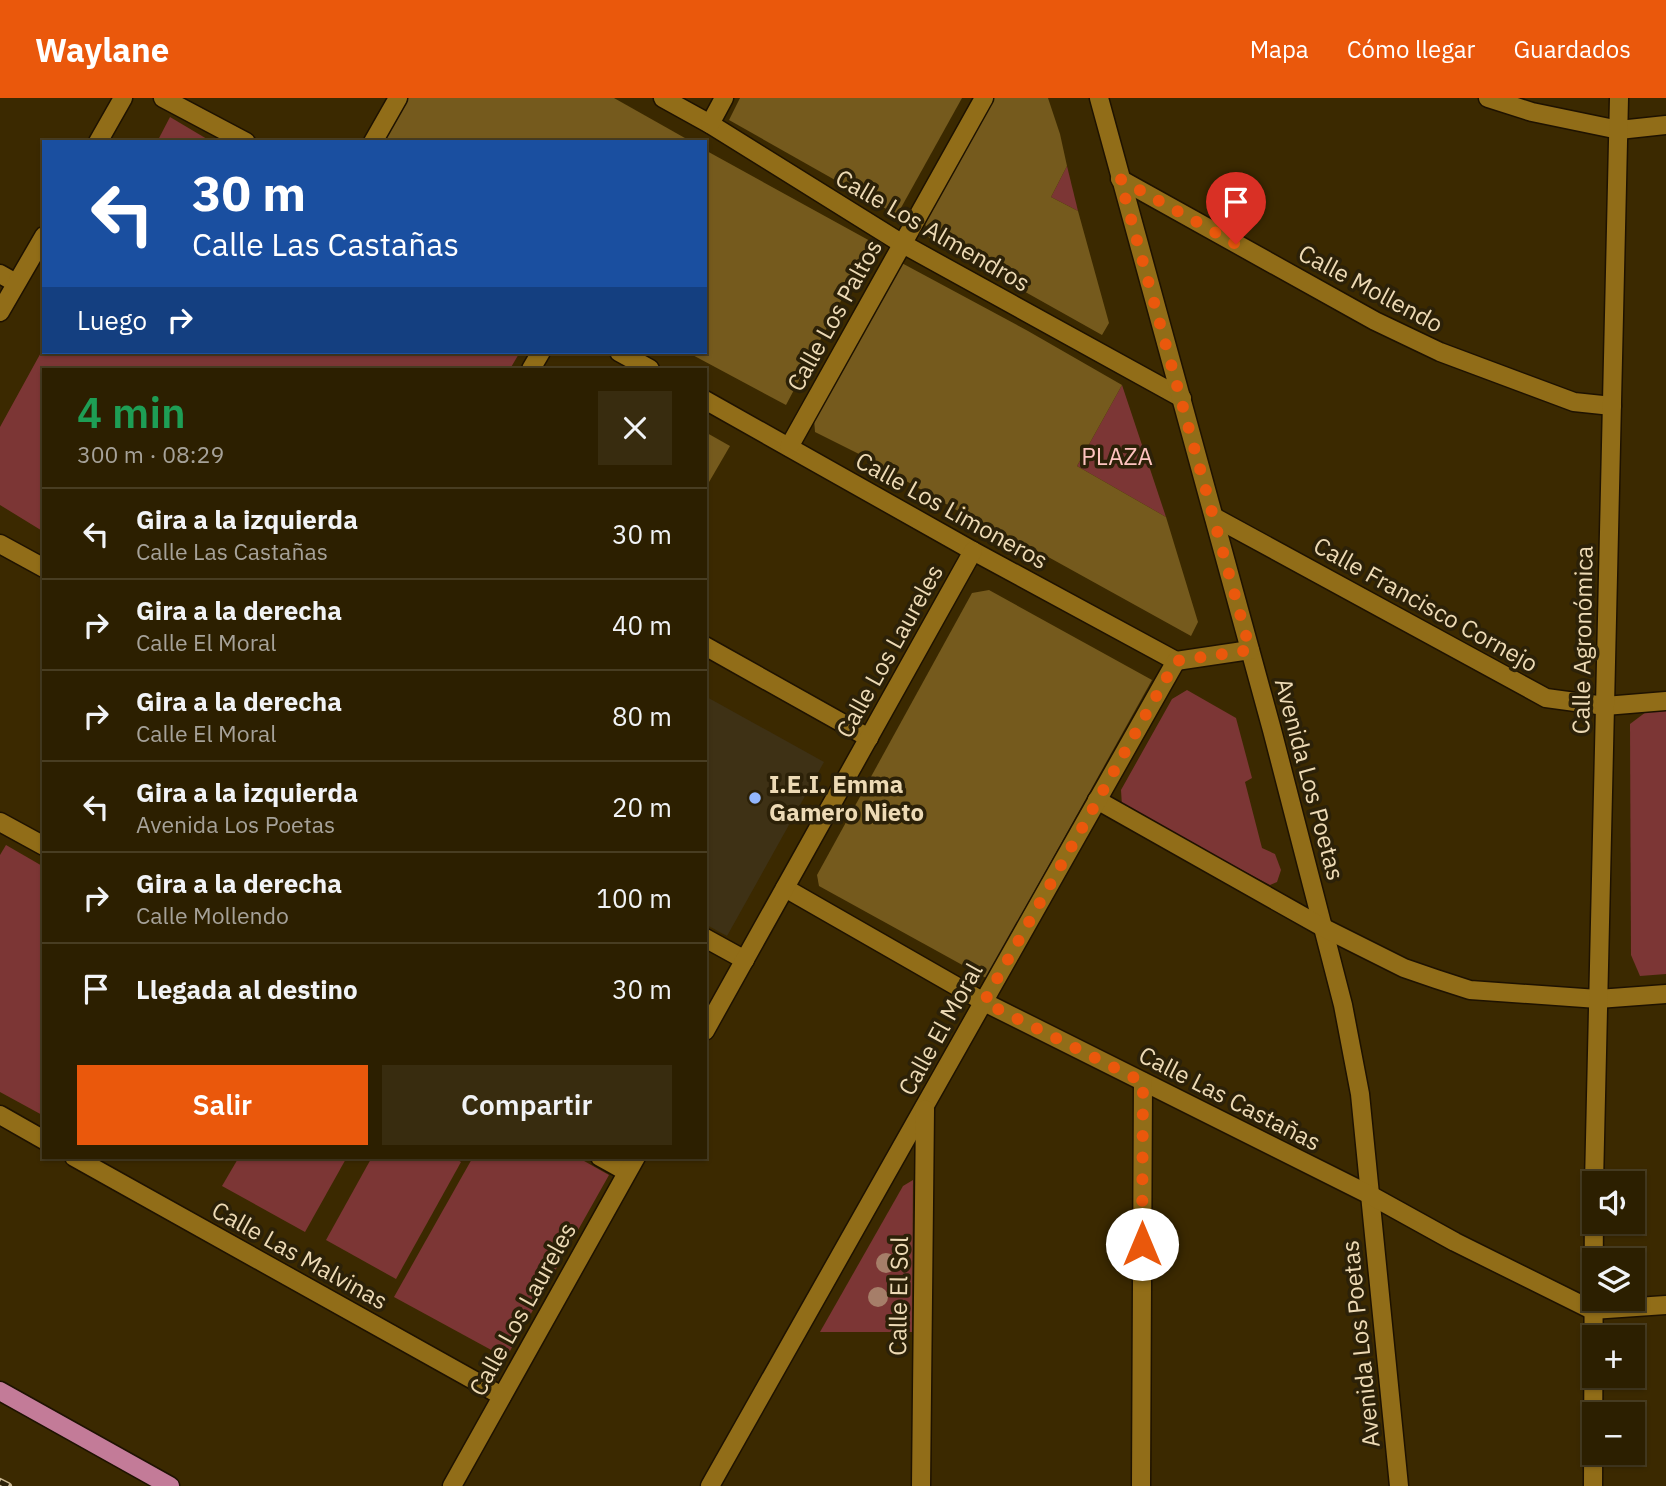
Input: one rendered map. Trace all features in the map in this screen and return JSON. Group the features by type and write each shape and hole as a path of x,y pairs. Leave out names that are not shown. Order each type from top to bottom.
{"main road":[{"path":"0,1391 170,1486"}],"street":[{"path":"99,140 123,98"},
{"path":"163,98 242,140"},
{"path":"374,140 398,98"},
{"name":"Calle Los Almendros","path":"663,98 710,124 901,243 1182,398"},
{"path":"710,124 724,98"},
{"name":"Calle Los Paltos","path":"789,447 901,243 985,98"},
{"name":"Avenida Los Poetas","path":"1099,98 1250,650 1343,1005 1360,1094 1399,1486"},
{"path":"1488,98 1532,112 1619,130 1666,125"},
{"name":"Calle Agronómica","path":"1594,1171 1619,98"},
{"name":"Calle Mollendo","path":"1120,179 1374,321 1440,352 1574,402 1612,406"},
{"path":"0,312 42,239"},
{"path":"0,274 16,284"},
{"path":"623,354 648,368"},
{"name":"Calle Los Limoneros","path":"707,401 973,551 1176,661"},
{"name":"Calle Francisco Cornejo","path":"1214,517 1546,698 1605,706 1666,701"},
{"path":"0,544 42,567"},
{"name":"Calle Los Laureles","path":"707,1027 973,551"},
{"path":"707,647 869,738"},
{"path":"1176,661 1250,650"},
{"name":"Calle El Moral","path":"709,1486 1176,661"},
{"path":"1097,800 1324,928 1404,968 1470,990 1598,999 1666,994"},
{"path":"0,822 42,845"},
{"name":"Calle Las Castañas","path":"785,888 984,1002 1370,1195 1455,1242 1582,1305"},
{"path":"707,938 745,960"},
{"path":"1141,1486 1143,1082"},
{"name":"Calle El Sol","path":"921,1486 925,1106"},
{"path":"0,1115 42,1139"},
{"name":"Calle Las Malvinas","path":"78,1159 502,1396"},
{"path":"609,1159 631,1164"},
{"name":"Calle Los Laureles","path":"452,1486 631,1164"},
{"path":"1645,1306 1666,1305"},
{"name":"Calle Agronómica","path":"1592,1311 1593,1486"}],"shaded area":[{"name":"I.E.I. Emma Gamero Nieto","path":"707,697 824,762 727,936 707,925"}],"green space":[{"path":"170,117 209,140 158,140"},
{"path":"1067,166 1078,211 1051,197"},
{"path":"42,351 42,354 519,354 511,368 42,368 42,531 0,505 0,427"},
{"name":"PLAZA","path":"1122,385 1166,517 1077,466"},
{"path":"1187,690 1236,718 1252,778 1245,782 1262,848 1275,854 1281,870 1277,882 1270,885 1122,806 1121,790 1172,699"},
{"path":"1666,710 1666,974 1640,976 1631,955 1630,724 1646,712"},
{"path":"6,845 42,866 42,1115 0,1092 0,855"},
{"path":"238,1159 346,1159 305,1232 222,1186"},
{"path":"371,1159 456,1159 461,1162 396,1279 326,1240"},
{"path":"472,1159 581,1159 609,1175 506,1358 394,1297"},
{"path":"913,1180 912,1332 820,1332 903,1186"}],"building":[{"path":"406,98 614,98 688,140 383,140"},
{"path":"740,98 962,98 897,215 729,120"},
{"path":"992,98 1048,98 1067,166 1051,197 1078,211 1109,323 1102,335 929,238 925,223"},
{"path":"707,151 872,242 786,405 691,354 707,354"},
{"path":"898,261 1122,385 1077,466 1166,517 1198,622 1191,636 815,432 814,419"},
{"path":"707,433 730,446 707,486"},
{"path":"989,590 1152,680 986,978 819,886 817,875 972,593"}],"railway":[{"path":"0,1482 8,1486"}],"place":[{"name":"I.E.I. Emma Gamero Nieto","path":"755,798"}],"route":[{"path":"1142,1244 1143,1082 984,1002 1176,661 1250,650 1120,179 1236,244"}]}
